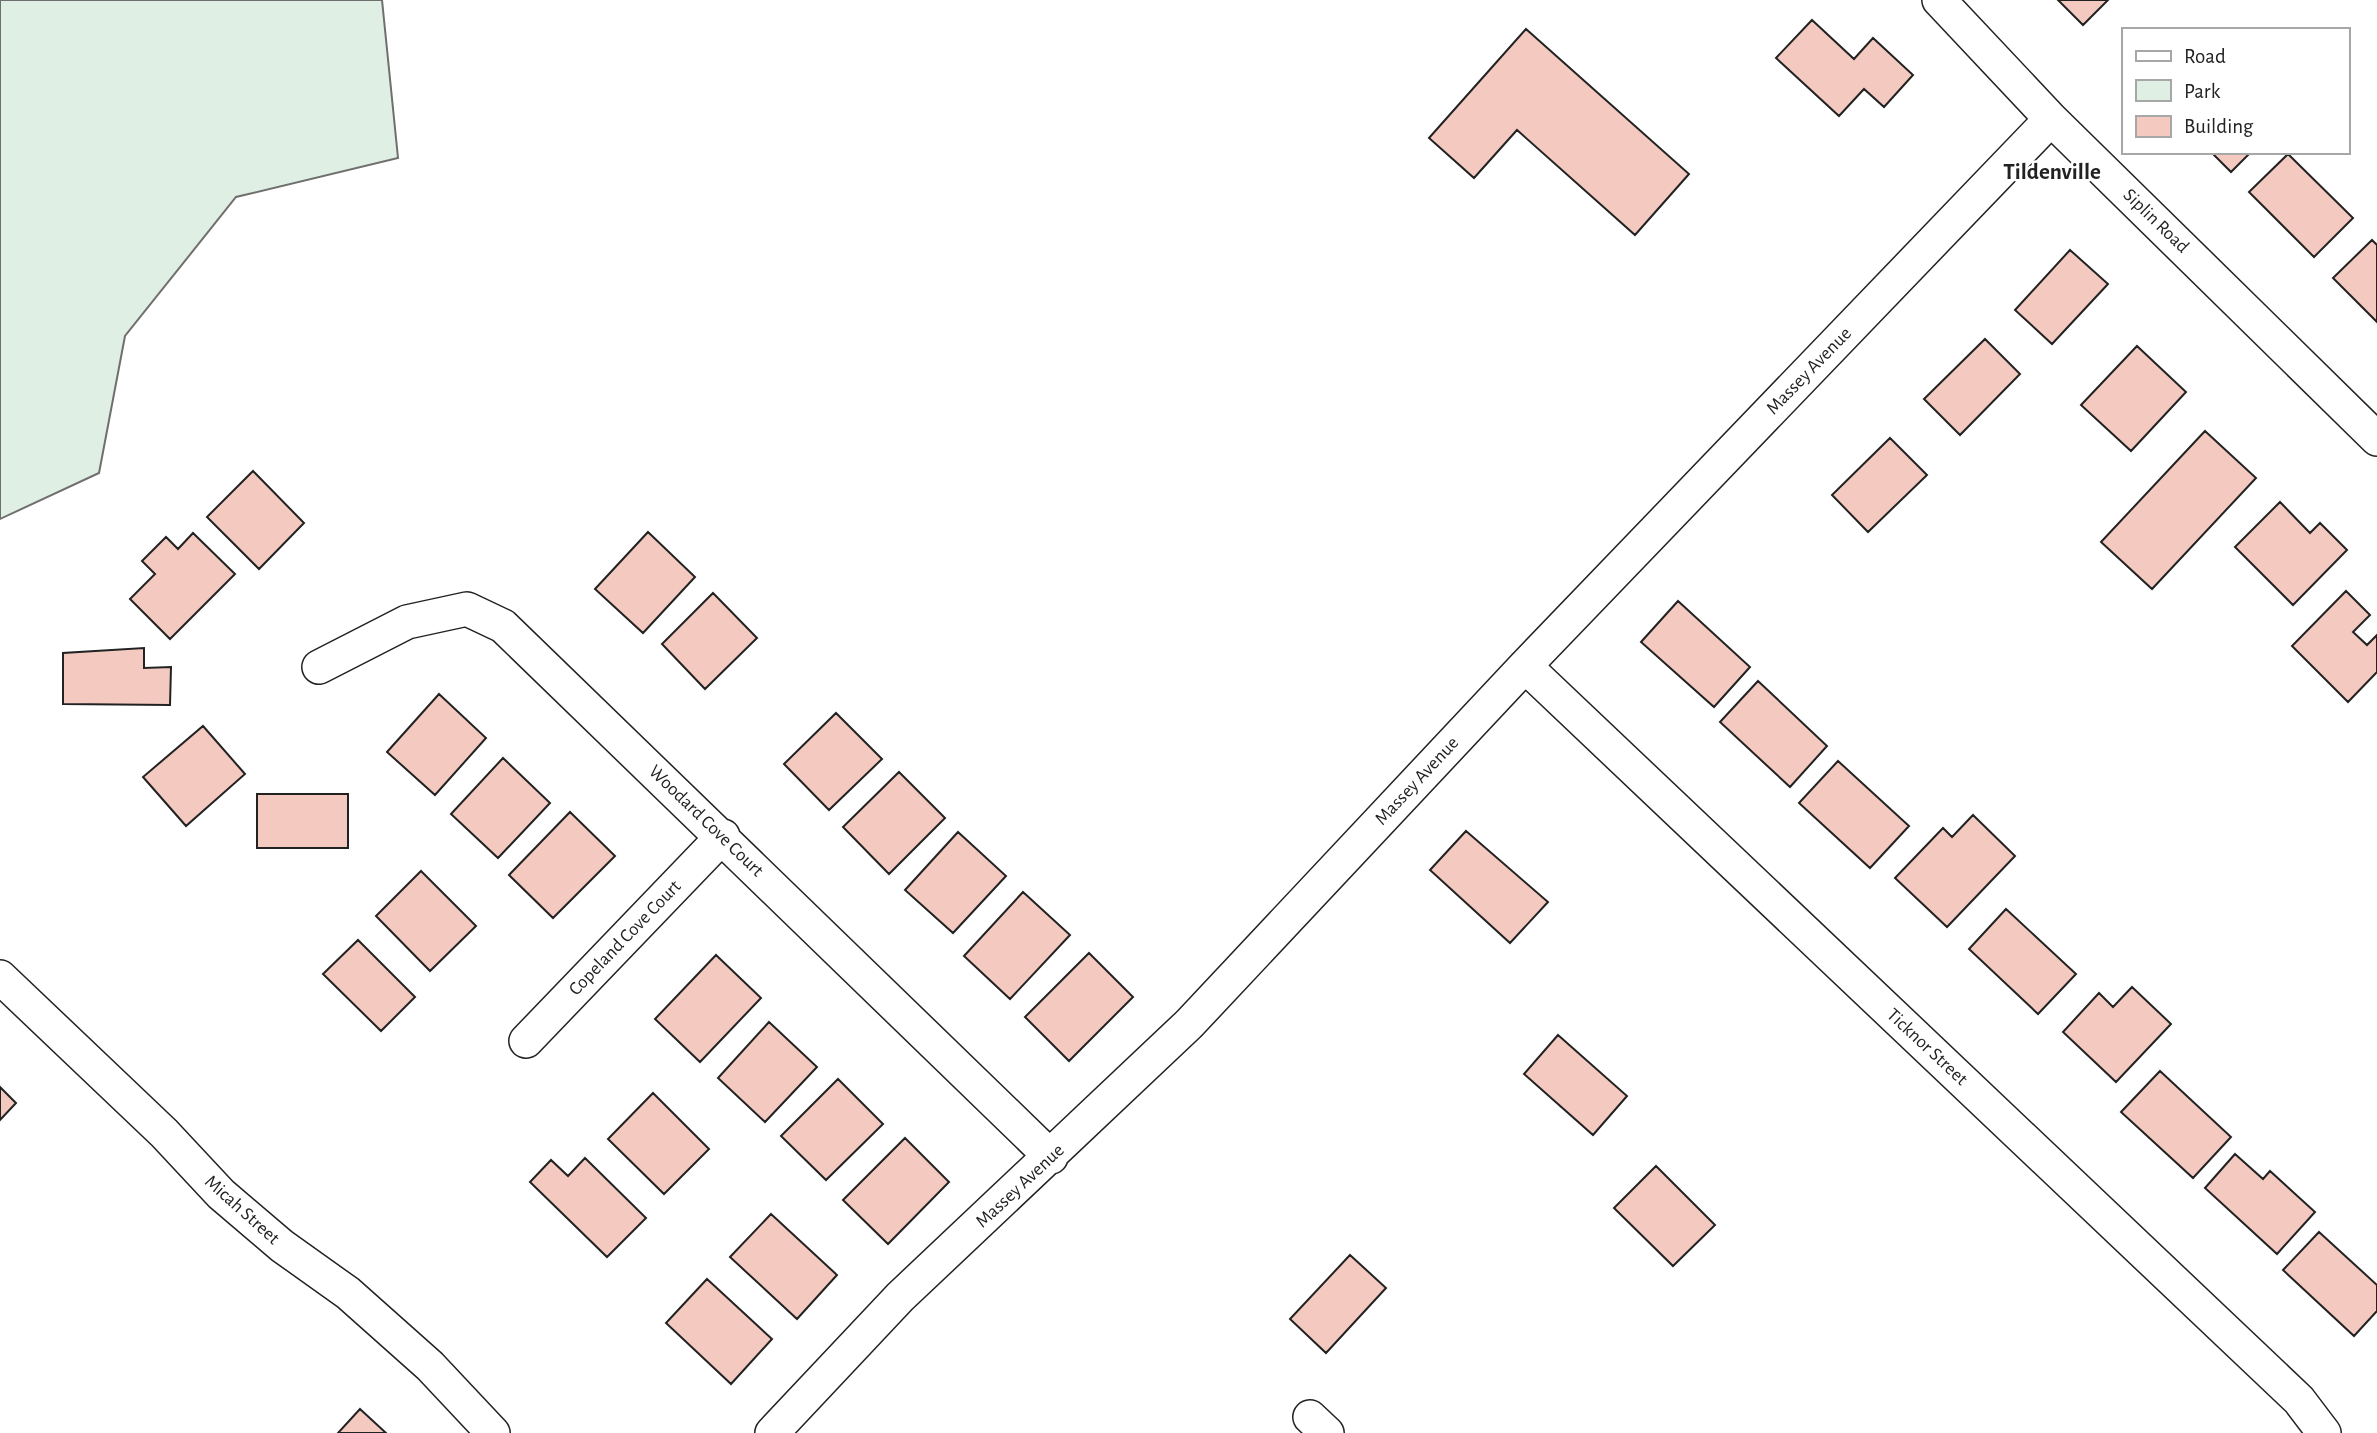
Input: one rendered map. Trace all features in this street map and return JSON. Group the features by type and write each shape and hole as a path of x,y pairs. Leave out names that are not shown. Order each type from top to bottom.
{"street":[{"name":"Siplin Road","path":"1940,0 2051,119 2377,439"},
{"name":"Massey Avenue","path":"772,1433 900,1297 1189,1024 1525,666 2051,119"},
{"name":"Woodard Cove Court","path":"319,667 407,622 467,609 503,626 723,836 1051,1157"},
{"name":"Ticknor Street","path":"1525,666 2299,1400 2324,1433"},
{"name":"Copeland Cove Court","path":"526,1041 723,836"},
{"name":"Micah Street","path":"0,977 163,1133 221,1194 282,1246 348,1293 430,1366 493,1433"}],"green space":[{"path":"0,0 382,0 398,158 236,197 125,336 99,473 0,519"}],"building":[{"path":"2058,0 2108,0 2083,25"},
{"path":"1812,20 1854,59 1873,38 1913,75 1884,107 1864,89 1839,116 1776,58"},
{"path":"1526,29 1689,174 1635,235 1517,130 1474,178 1429,138"},
{"path":"2213,154 2249,154 2231,172"},
{"path":"2288,154 2353,218 2314,257 2249,192"},
{"path":"2372,240 2377,245 2377,322 2333,278"},
{"path":"2070,250 2108,284 2052,344 2015,310"},
{"path":"1985,339 2020,374 1960,435 1924,399"},
{"path":"2137,346 2186,392 2131,451 2081,405"},
{"path":"2205,431 2256,478 2152,589 2101,542"},
{"path":"1890,438 1927,475 1868,532 1832,495"},
{"path":"253,471 304,523 259,569 207,517"},
{"path":"2280,502 2310,533 2320,523 2347,550 2293,605 2235,547"},
{"path":"648,532 695,577 643,633 595,589"},
{"path":"193,533 235,574 170,639 130,599 155,574 142,561 166,537 178,549"},
{"path":"2346,591 2370,615 2353,632 2367,645 2377,635 2377,672 2348,702 2292,646"},
{"path":"713,593 757,638 705,689 662,644"},
{"path":"1678,601 1750,667 1714,707 1641,642"},
{"path":"144,648 144,668 171,667 170,705 63,704 63,653"},
{"path":"1758,681 1827,746 1790,787 1720,722"},
{"path":"439,694 486,738 435,795 387,752"},
{"path":"836,713 882,759 829,810 784,764"},
{"path":"203,726 245,774 186,826 143,777"},
{"path":"503,758 550,803 498,858 451,814"},
{"path":"1838,761 1909,826 1870,868 1799,803"},
{"path":"899,772 945,818 889,874 843,827"},
{"path":"257,794 348,794 348,848 257,848"},
{"path":"570,812 615,856 553,918 509,875"},
{"path":"1973,815 2015,856 1947,927 1895,878 1943,828 1952,837"},
{"path":"1466,831 1548,902 1510,943 1430,870"},
{"path":"958,832 1006,876 953,933 905,890"},
{"path":"421,871 476,926 430,971 376,916"},
{"path":"1023,892 1070,935 1010,999 964,956"},
{"path":"2006,909 2076,974 2038,1014 1969,949"},
{"path":"358,940 415,997 381,1031 323,974"},
{"path":"1089,953 1133,997 1069,1061 1025,1017"},
{"path":"716,955 761,998 700,1062 655,1019"},
{"path":"2132,987 2171,1024 2116,1082 2063,1032 2099,993 2113,1007"},
{"path":"769,1022 817,1067 765,1122 718,1078"},
{"path":"1558,1035 1627,1096 1593,1135 1524,1074"},
{"path":"2160,1071 2231,1137 2193,1178 2121,1112"},
{"path":"838,1079 883,1124 826,1180 781,1136"},
{"path":"0,1087 16,1103 0,1120"},
{"path":"653,1093 709,1149 664,1194 608,1139"},
{"path":"905,1138 949,1182 888,1244 843,1200"},
{"path":"2235,1154 2263,1179 2270,1171 2315,1212 2277,1254 2205,1188"},
{"path":"585,1158 646,1218 607,1257 530,1182 551,1160 568,1176"},
{"path":"1656,1166 1715,1225 1673,1266 1614,1208"},
{"path":"771,1214 837,1275 797,1319 730,1257"},
{"path":"2319,1232 2377,1285 2377,1311 2354,1336 2283,1270"},
{"path":"1350,1255 1386,1288 1326,1353 1290,1319"},
{"path":"707,1279 772,1339 731,1384 666,1323"},
{"path":"360,1409 386,1433 338,1433"}],"district":[{"name":"Tildenville","path":"2052,172"}]}
